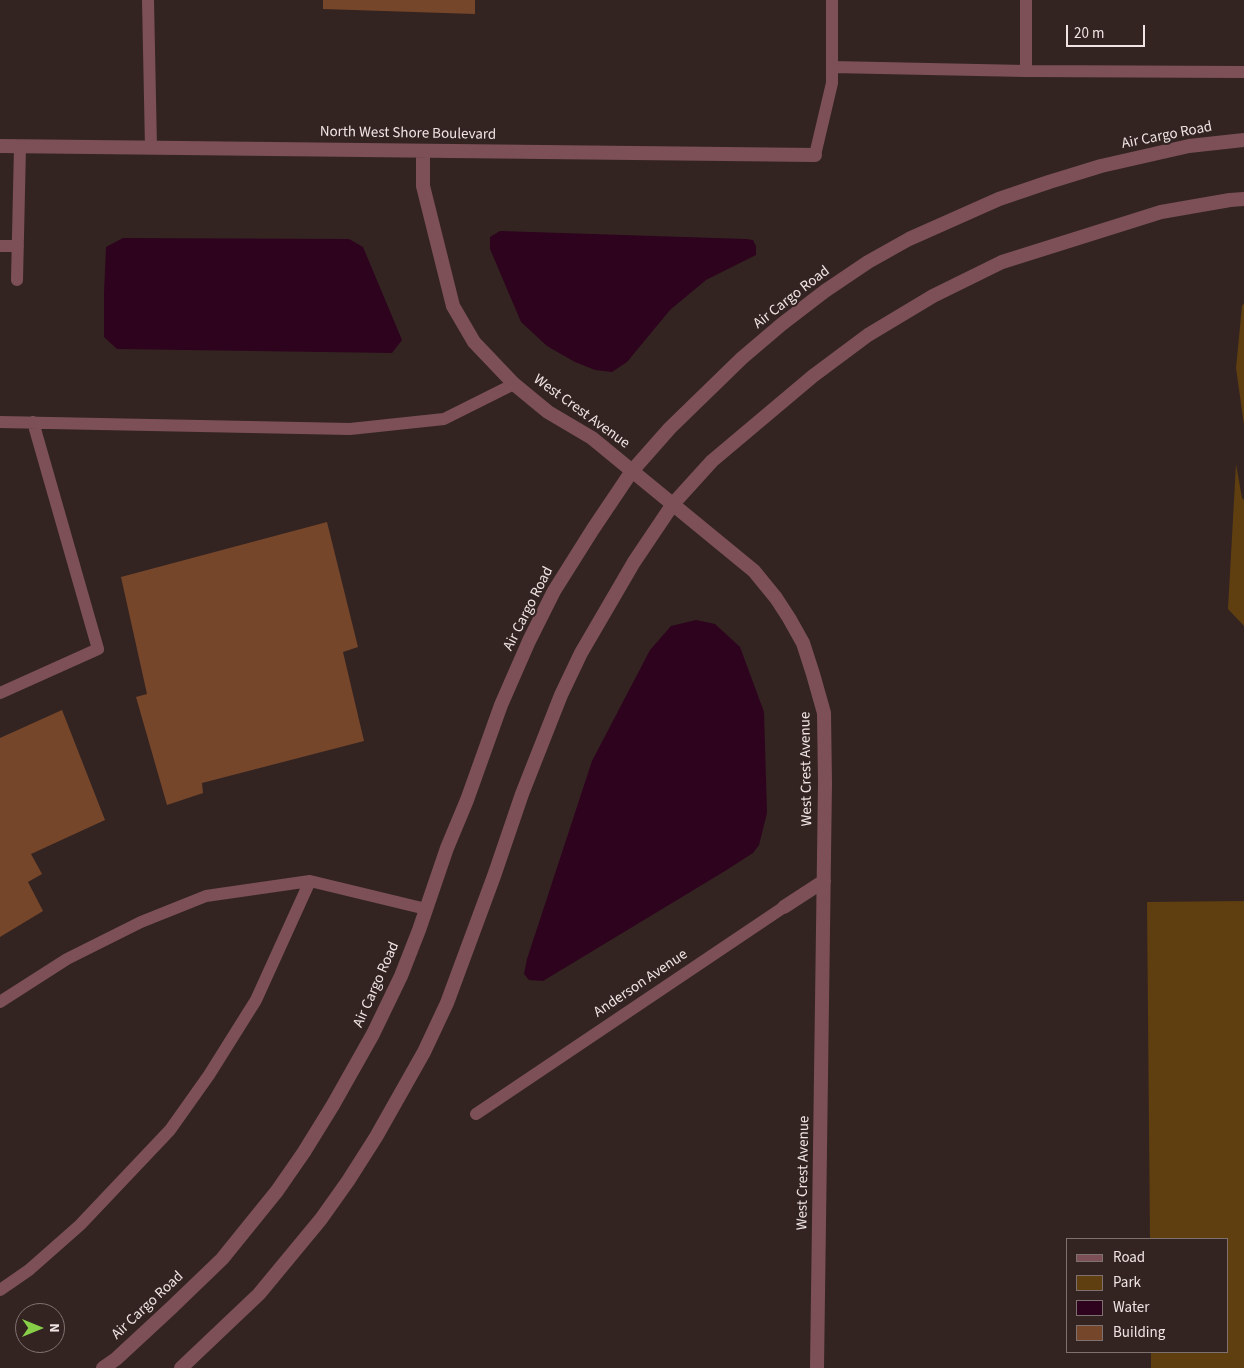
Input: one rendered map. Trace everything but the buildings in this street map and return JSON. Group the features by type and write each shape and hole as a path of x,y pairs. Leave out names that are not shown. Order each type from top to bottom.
{"street":[{"name":"Air Cargo Road","path":"103,1368 156,1322 222,1259 277,1192 324,1121 373,1034 401,976 501,705 529,641 554,591 593,529 632,471 670,428 742,358 782,324 825,291 868,262 909,239 999,199 1083,171 1189,146 1244,140"},
{"name":"North West Shore Boulevard","path":"0,146 815,155"},
{"name":"West Crest Avenue","path":"423,151 423,186 453,306 474,342 514,384 548,412 592,438 754,571 776,598 803,644 824,713 826,784 817,1368"},
{"path":"181,1368 259,1294 320,1219 348,1181 376,1137 424,1052 447,1003 522,794 562,694 582,653 634,562 672,504 712,460 813,376 868,335 933,296 1002,262 1161,212 1244,199"},
{"name":"Anderson Avenue","path":"784,907 824,881"}],"lane":[{"path":"148,0 151,148"},
{"path":"815,155 832,83 832,0"},
{"path":"1026,0 1026,71"},
{"path":"832,67 1026,71 1244,72"},
{"path":"17,280 20,146"},
{"path":"0,246 18,246"},
{"path":"0,422 350,429 444,419 514,384"},
{"path":"0,693 98,648 32,422"},
{"path":"0,1290 30,1270 80,1226 170,1130 209,1076 256,1000 310,881"},
{"path":"0,1002 66,959 141,922 206,896 310,881 426,909"},
{"name":"Anderson Avenue","path":"476,1114 784,907"}],"green space":[{"path":"1244,303 1244,425 1236,368 1242,306"},
{"path":"1236,464 1242,498 1244,500 1244,626 1228,609"},
{"path":"1244,901 1244,1368 1151,1368 1151,1353 1229,1353 1229,1238 1150,1238 1147,902"}],"water":[{"path":"500,231 746,239 753,240 756,246 756,255 706,280 670,310 627,362 612,372 595,370 575,362 547,346 521,322 490,249 490,237"},
{"path":"123,238 349,239 363,247 402,340 392,353 117,349 104,337 106,247"},
{"path":"696,620 715,624 740,647 764,712 767,813 759,845 753,853 725,871 543,981 529,980 524,974 527,959 592,761 650,650 671,626"}]}
